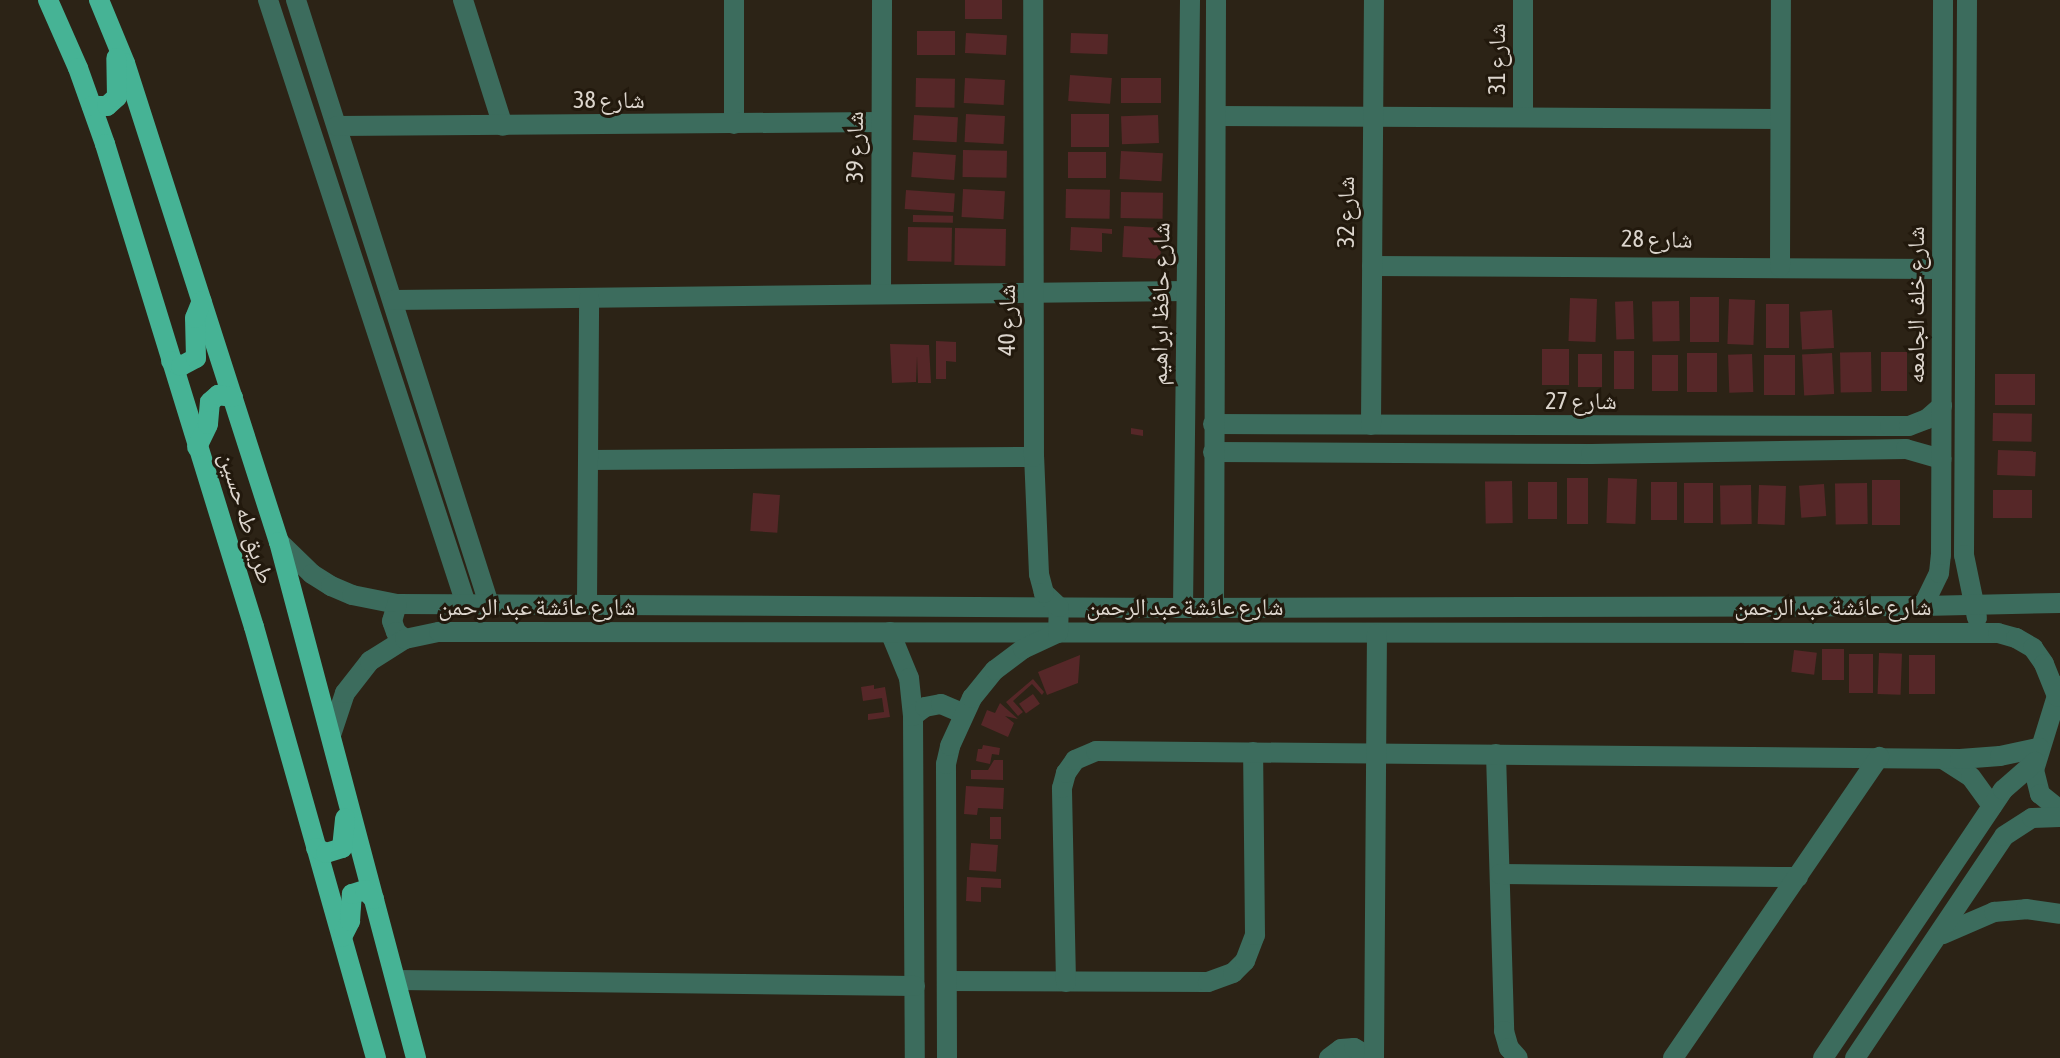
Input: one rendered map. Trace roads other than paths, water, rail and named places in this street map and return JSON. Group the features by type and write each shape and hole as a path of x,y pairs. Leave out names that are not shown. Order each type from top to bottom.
{"main road":[{"name":"طريق طه حسين","path":"48,0 92,106 197,447 376,1058"},
{"name":"طريق طه حسين","path":"99,0 118,44 279,542 332,732 416,1058"},
{"path":"92,106 107,106 117,97 118,44"},
{"path":"171,361 181,366 196,358 195,318 202,301"},
{"path":"197,447 208,424 210,402 218,395 233,397"},
{"path":"316,848 326,853 342,848 348,803"},
{"path":"342,937 350,921 352,894 365,890 374,899"}],"street":[{"name":"شارع عائشة عبد الرحمن","path":"268,0 466,604"},
{"name":"شارع عائشة عبد الرحمن","path":"296,0 489,604"},
{"path":"463,0 503,126"},
{"path":"734,0 734,124"},
{"name":"شارع 39","path":"881,294 882,0"},
{"name":"شارع 40","path":"1033,0 1034,457 1039,574 1044,593 1059,607"},
{"name":"شارع حافظ ابراهيم","path":"1183,608 1190,0"},
{"path":"1214,608 1216,0"},
{"name":"شارع 32","path":"1371,425 1374,0"},
{"name":"شارع 31","path":"1523,0 1523,117"},
{"path":"1780,267 1781,0"},
{"name":"شارع خلف الجامعه","path":"1923,606 1939,573 1941,555 1943,0"},
{"name":"شارع خلف الجامعه","path":"1967,0 1964,555 1976,605 1978,633"},
{"path":"1216,116 1780,119"},
{"name":"شارع 38","path":"337,126 881,122"},
{"name":"شارع 28","path":"1372,266 1941,269"},
{"path":"393,300 1186,291"},
{"path":"587,603 589,298"},
{"name":"شارع 27","path":"1213,424 1890,426 1918,422 1942,406"},
{"path":"1213,452 1591,454 1906,449 1942,459"},
{"path":"588,460 1034,457"},
{"name":"شارع عائشة عبد الرحمن","path":"279,542 312,574 331,586 352,595 397,604 1214,608 2060,603"},
{"path":"397,604 393,626 405,639"},
{"path":"822,605 825,633"},
{"path":"947,1058 946,764 962,713 982,683 1008,659 1058,633 1059,607"},
{"path":"1486,607 1486,633"},
{"name":"شارع عائشة عبد الرحمن","path":"332,732 345,693 378,655 405,639 439,632 1978,633 2016,638 2033,648 2058,691"},
{"path":"890,632 904,662 913,716 915,1058"},
{"path":"1329,1058 1341,1049 1354,1048 1373,1058 1377,634"},
{"path":"2058,691 2037,755 2034,777 2040,794 2060,810"},
{"path":"913,716 925,707 941,704 962,713"},
{"path":"1066,982 1062,788 1070,766 1081,756 1096,751 1939,758 2037,755"},
{"path":"947,981 1208,982 1233,973 1245,961 1255,935 1253,752"},
{"path":"1496,754 1504,1031 1509,1048 1518,1058"},
{"path":"1823,1058 1992,806 2010,781 2037,755"},
{"path":"1673,1058 1879,757"},
{"path":"1939,758 1971,777 1992,806"},
{"path":"1855,1058 2004,836 2032,818 2060,817"},
{"path":"1500,874 1798,877"},
{"path":"1935,939 1963,923 1994,912 2026,909 2060,914"},
{"path":"1913,925 1935,939"},
{"path":"915,938 947,940"},
{"path":"397,980 915,986"}]}
